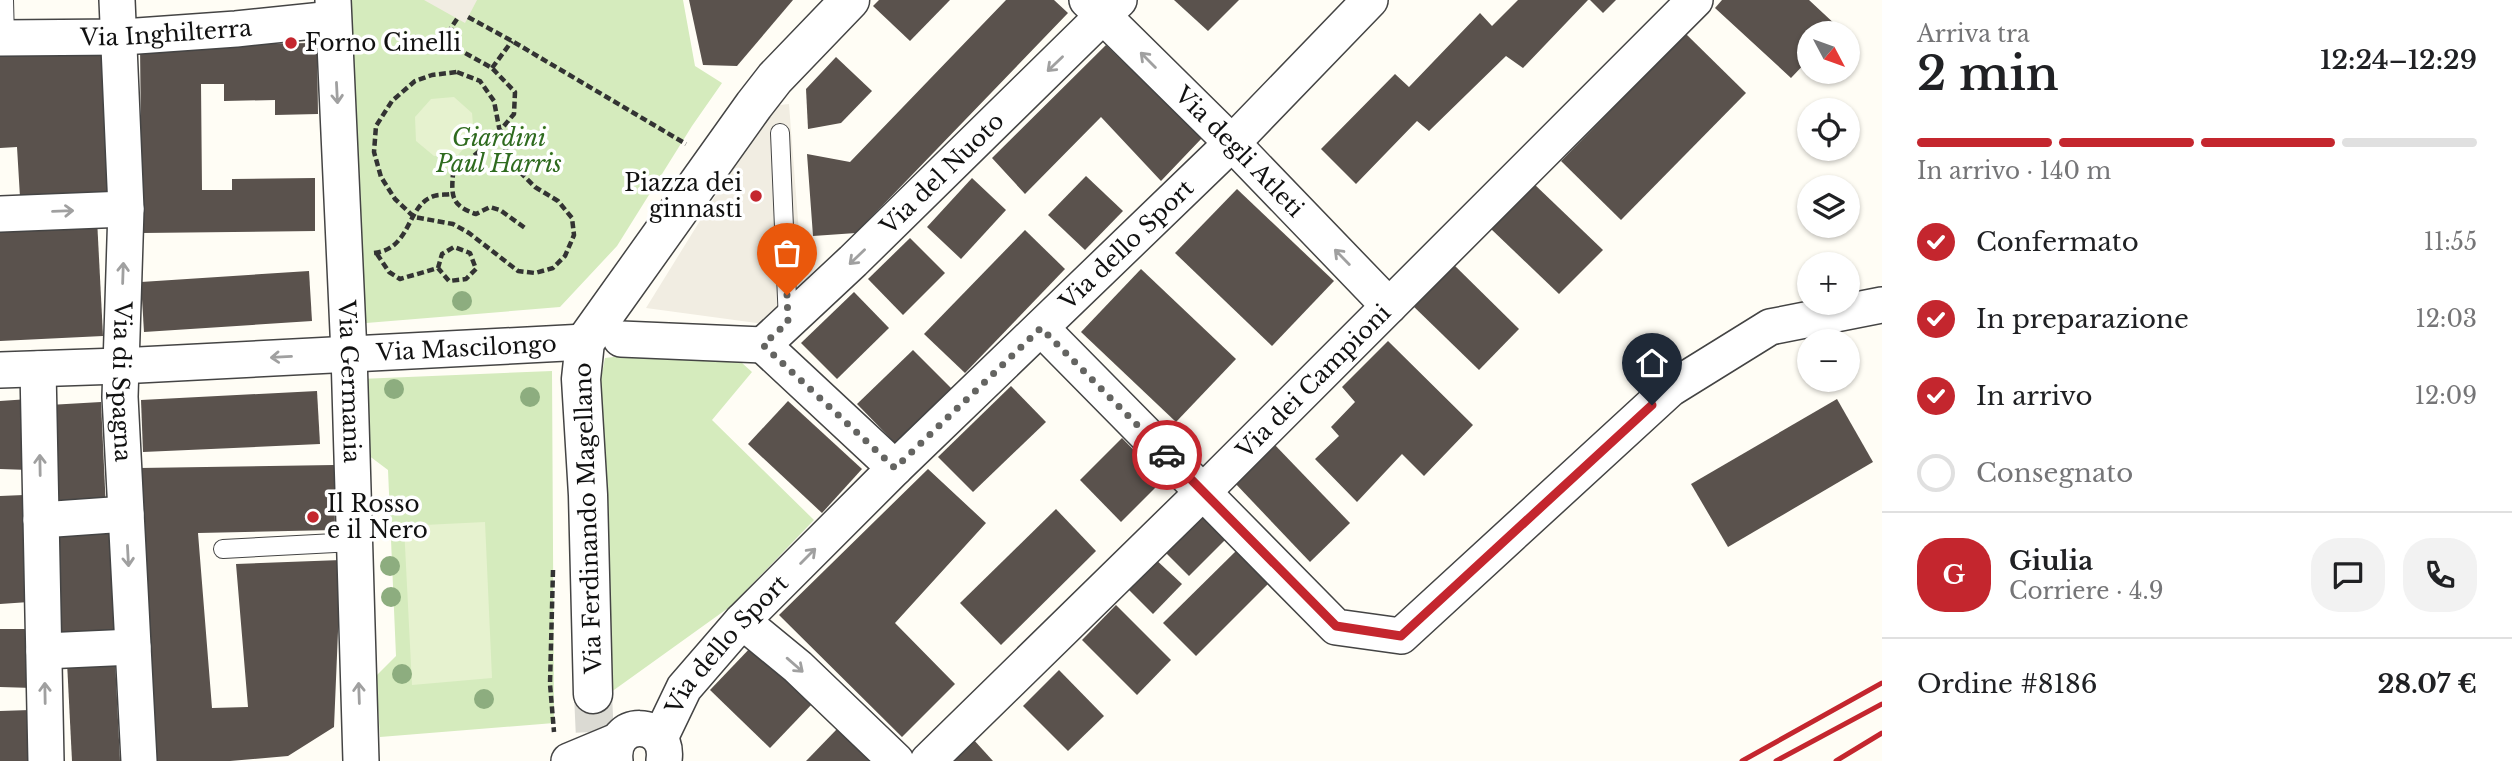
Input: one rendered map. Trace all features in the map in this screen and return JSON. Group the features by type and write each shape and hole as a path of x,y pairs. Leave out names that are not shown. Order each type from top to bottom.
{"street":[{"name":"Via di Spagna","path":"117,0 126,209 119,366 139,761"},
{"path":"603,340 754,105 775,78 850,0"},
{"name":"Via dello Sport","path":"666,752 684,688 742,621 895,468 1232,143 1370,0"},
{"name":"Via dei Campioni","path":"928,761 1203,492 1695,0"},
{"name":"Via degli Atleti","path":"1103,5 1389,306"},
{"name":"Via del Nuoto","path":"776,333 1103,5"},
{"name":"Via Inghilterra","path":"3,38 120,36 236,29 333,10"},
{"name":"Via Germania","path":"333,10 360,253 349,354 361,761"},
{"path":"0,214 126,209"},
{"path":"1041,328 1336,626 1401,636 1670,389 1770,327 1882,305"},
{"path":"776,333 895,468"},
{"name":"Via Mascilongo","path":"0,370 776,333"},
{"name":"Via Ferdinando Magellano","path":"593,695 582,379 603,340"},
{"path":"37,369 46,761"},
{"path":"41,520 126,514"},
{"path":"742,621 799,667 896,761"},
{"path":"44,651 133,647"},
{"path":"561,748 616,751 624,733 643,728 653,732 666,752"}],"lane":[{"path":"3,38 4,0"},
{"path":"776,333 780,133"},
{"path":"223,549 354,542"}],"path":[{"path":"468,17 690,146 692,142"},
{"path":"457,19 451,28 456,48 492,68 515,92 514,114 492,140 453,174 452,194 462,209 476,214 490,207 500,210 525,228"},
{"path":"492,68 512,41"},
{"path":"457,72 480,81 494,101 501,129 502,143 517,169 535,187 558,201 572,218 574,235 565,256 553,268 535,273 518,271 453,224 414,217 395,199 381,177 374,152 376,126 392,101 415,81 432,75 457,72"},
{"path":"360,253 390,250 402,238 421,206 433,196 452,194"},
{"path":"454,247 470,253 476,268 466,279 449,281 438,268 442,254 454,247"},
{"path":"360,253 400,279 438,268"},
{"path":"553,559 550,684 561,748"}],"green space":[{"name":"Giardini Paul Harris","path":"344,0 683,0 695,66 722,83 617,246 560,307 354,324"},
{"path":"454,97 472,113 474,137 458,155 434,156 416,141 415,117 431,99"},
{"path":"721,344 752,372 712,420 814,520 731,606 607,695 596,404 605,358"},
{"path":"552,371 554,723 380,737 376,676 396,656 388,470 364,452 360,379"},
{"path":"485,522 492,678 412,685 404,526"}],"shaded area":[{"path":"424,0 477,0 465,23"},
{"name":"Piazza dei ginnasti","path":"789,104 803,285 764,324 646,308 771,106"}],"building":[{"path":"689,0 793,0 737,66 703,65"},
{"path":"879,0 950,0 910,41 873,6"},
{"path":"1006,0 1054,0 1068,13 856,233 813,236 807,154 850,162"},
{"path":"1174,0 1239,0 1208,31"},
{"path":"1518,0 1588,0 1523,68 1506,56 1429,131 1417,121 1356,184 1321,149 1395,74 1409,87 1480,13 1492,26"},
{"path":"1590,0 1616,0 1603,13"},
{"path":"1722,0 1809,0 1832,21 1797,21 1797,72 1791,78 1715,8"},
{"path":"1686,34 1746,93 1621,220 1561,161"},
{"path":"317,43 318,114 275,115 275,100 224,101 224,84 201,84 202,190 232,190 232,179 315,178 315,231 142,233 140,45"},
{"path":"104,45 113,191 20,197 17,147 0,148 0,52"},
{"path":"1106,45 1202,138 1161,181 1101,117 1025,194 992,158"},
{"path":"836,57 872,91 841,123 808,129 806,89"},
{"path":"1086,176 1123,211 1085,250 1048,215"},
{"path":"972,178 1006,210 961,259 927,227"},
{"path":"1533,183 1603,250 1559,294 1490,228"},
{"path":"1237,189 1334,281 1272,346 1175,253"},
{"path":"97,219 103,336 0,341 0,224"},
{"path":"1025,230 1065,269 965,373 924,334"},
{"path":"910,238 945,273 903,315 868,279"},
{"path":"1450,261 1519,329 1479,370 1409,302"},
{"path":"1141,269 1236,359 1176,422 1081,332"},
{"path":"309,271 312,321 144,332 141,282"},
{"path":"854,292 889,328 837,379 801,343"},
{"path":"1388,341 1473,425 1424,476 1402,454 1357,502 1315,459 1339,436 1331,427 1355,402 1342,387"},
{"path":"913,350 953,390 897,445 857,404"},
{"path":"1011,386 1046,422 973,492 938,457"},
{"path":"317,391 320,444 143,452 141,400"},
{"path":"29,399 29,470 0,469 0,401"},
{"path":"1837,399 1873,462 1728,547 1691,484"},
{"path":"788,401 862,469 822,513 748,444"},
{"path":"101,402 106,510 54,513 49,405"},
{"path":"1122,438 1163,480 1121,522 1080,480"},
{"path":"1273,443 1350,523 1310,562 1233,481"},
{"path":"334,465 335,530 198,533 212,708 248,707 236,564 341,560 334,727 288,756 230,761 153,761 139,468"},
{"path":"928,469 986,523 895,623 955,684 902,737 779,615"},
{"path":"24,495 29,602 0,604 0,496"},
{"path":"1056,509 1096,551 1001,645 960,603"},
{"path":"1201,514 1226,539 1189,576 1163,550"},
{"path":"112,530 117,635 61,638 56,533"},
{"path":"1237,550 1269,583 1196,656 1163,623"},
{"path":"1153,557 1182,584 1153,614 1125,586"},
{"path":"1116,605 1171,660 1137,695 1082,640"},
{"path":"0,629 33,629 33,688 0,687"},
{"path":"753,645 814,702 770,748 710,690"},
{"path":"115,659 120,761 72,761 67,662"},
{"path":"1059,670 1104,716 1068,751 1023,706"},
{"path":"30,710 33,761 0,761 0,711"},
{"path":"837,729 871,761 806,761"},
{"path":"973,739 993,761 950,761"}],"tunnel":[{"path":"593,694 596,761"}],"railway":[{"path":"1742,761 1882,683"},
{"path":"1776,761 1882,704"},
{"path":"1836,761 1882,733"}],"way so far":[{"path":"787,295 788,322 763,345 895,468 1041,328 1167,455"}],"place":[{"name":"Forno Cinelli","path":"291,43"},
{"name":"Piazza dei ginnasti","path":"756,196"},
{"name":"Il Rosso e il Nero","path":"313,517"}],"route":[{"path":"1167,455 1336,626 1401,636 1652,405"}]}
